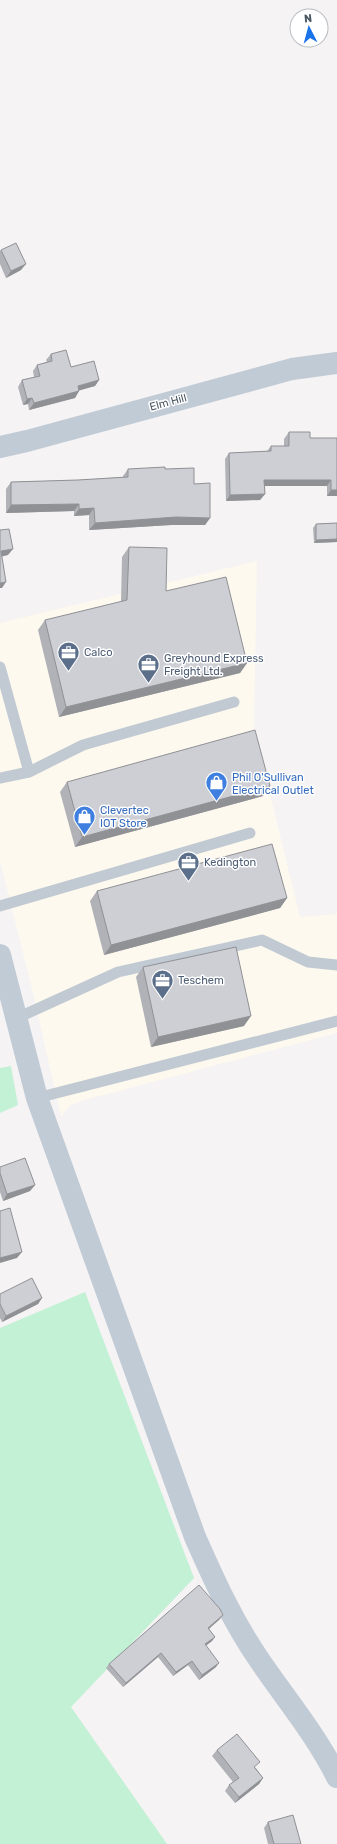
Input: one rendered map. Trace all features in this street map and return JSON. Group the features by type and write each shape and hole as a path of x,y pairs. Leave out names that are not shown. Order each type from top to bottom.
{"street":[{"name":"Elm Hill","path":"0,447 292,369 337,363"},
{"path":"0,956 37,1098 195,1537 221,1595 259,1660 298,1712 326,1754 337,1777"}],"lane":[{"path":"0,667 29,772"},
{"path":"0,778 29,772 83,745 234,702"},
{"path":"0,906 250,833"},
{"path":"17,1018 118,972 262,940 308,962 337,965"},
{"path":"37,1098 337,1021"}],"shaded area":[{"path":"257,561 254,728 300,917 337,914 337,1033 81,1101 69,1106 61,1117 34,997 0,861 0,623"}],"green space":[{"path":"11,1066 18,1105 0,1113 0,1068"},
{"path":"85,1292 194,1578 71,1707 167,1844 0,1844 0,1328"}],"building":[{"path":"16,243 26,264 11,271 1,250"},
{"path":"66,350 71,367 94,361 99,380 78,386 79,391 34,403 32,398 27,399 22,380 40,376 37,365 52,361 51,354"},
{"path":"289,432 310,432 310,438 337,438 337,490 331,490 331,480 264,480 265,494 230,495 229,453 271,451 271,446 289,446"},
{"path":"165,467 165,469 194,468 194,484 210,483 210,518 176,517 95,523 94,508 79,509 79,504 11,505 11,482 128,477 128,469"},
{"path":"337,523 337,539 316,540 316,524"},
{"path":"9,529 13,549 1,551 6,582 0,583 0,530"},
{"path":"129,547 167,548 166,591 226,577 247,663 66,707 45,620 127,600"},
{"path":"255,730 270,786 82,837 67,782"},
{"path":"272,844 287,898 111,945 97,891"},
{"path":"236,947 251,1016 158,1037 143,967"},
{"path":"25,1158 35,1185 7,1194 0,1173 0,1167"},
{"path":"10,1208 22,1252 0,1258 0,1211"},
{"path":"32,1278 42,1298 6,1316 0,1304 0,1294"},
{"path":"199,1585 220,1609 223,1615 208,1628 215,1637 205,1644 219,1663 202,1675 192,1661 176,1672 161,1653 126,1683 109,1664"},
{"path":"237,1734 260,1762 254,1767 263,1778 239,1797 229,1785 239,1778 217,1750"},
{"path":"293,1815 301,1844 274,1844 268,1822"}],"place":[{"name":"Calco","path":"69,672"},
{"name":"Greyhound Express Freight Ltd.","path":"148,684"},
{"name":"Phil O'Sullivan Electrical Outlet","path":"217,802"},
{"name":"Clevertec IOT Store","path":"85,836"},
{"name":"Kedington","path":"188,882"},
{"name":"Teschem","path":"162,1000"}]}
